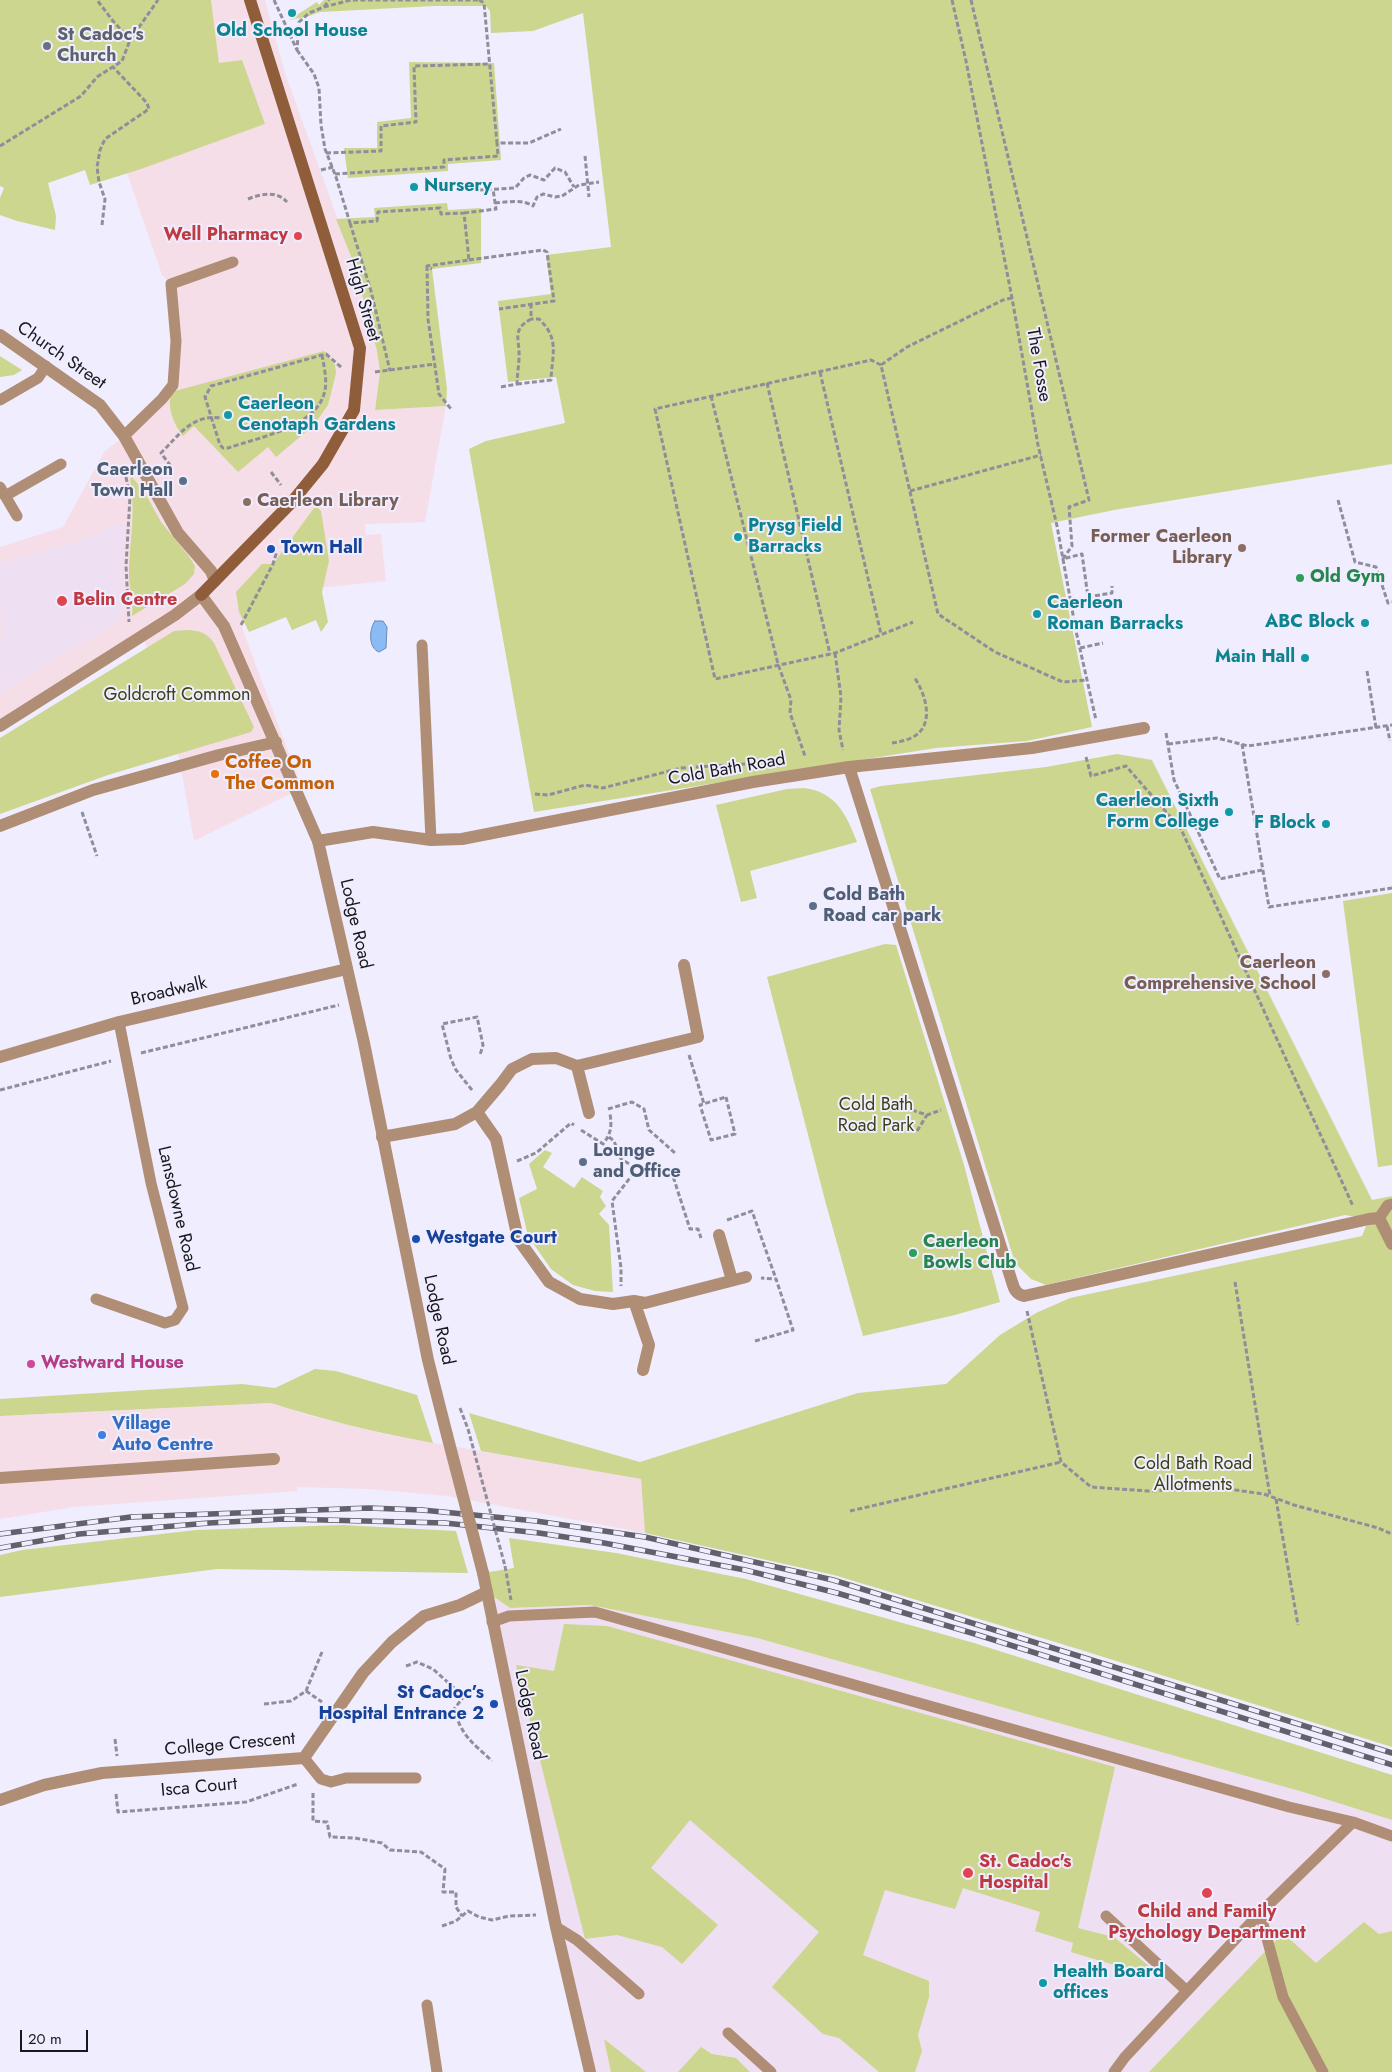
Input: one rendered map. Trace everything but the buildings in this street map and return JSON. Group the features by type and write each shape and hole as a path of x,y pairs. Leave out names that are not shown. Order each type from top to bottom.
{"main road":[{"name":"High Street","path":"201,595 291,504 322,464 354,410 359,371 360,348 356,334 250,0"}],"street":[{"name":"Church Street","path":"0,335 100,404 124,436 178,533 211,571 215,581"},
{"path":"0,726 175,615 201,595"},
{"name":"Lodge Road","path":"201,595 224,626 318,841 354,1002 428,1360 483,1573 556,1926 590,2072"},
{"name":"Cold Bath Road","path":"318,841 373,832 431,840 462,838 753,782 849,767 1032,748 1144,728"},
{"path":"0,826 93,790 219,755 276,742"},
{"path":"849,767 1015,1291 1024,1296 1374,1218 1392,1244"},
{"path":"382,1137 455,1124 477,1112 512,1069 532,1058 556,1058 577,1066 698,1037 684,965"},
{"name":"Broadwalk","path":"0,1056 119,1022 347,969"},
{"path":"577,1066 589,1113"},
{"path":"477,1112 496,1139 518,1238 549,1282 580,1299 613,1304 634,1301 645,1303 746,1277"},
{"path":"718,1235 732,1280"},
{"path":"634,1301 649,1345 643,1370"},
{"path":"0,1478 274,1459"},
{"name":"College Crescent","path":"0,1800 44,1785 102,1774 304,1758 363,1673 392,1642 424,1616 460,1605 486,1592"}],"lane":[{"path":"124,436 162,399 173,385 176,341 171,284 233,262"},
{"path":"0,400 38,378 46,366"},
{"path":"17,516 2,492 61,464"},
{"path":"422,645 431,840"},
{"name":"Lansdowne Road","path":"96,1299 165,1323 175,1320 183,1308 151,1183 119,1022"},
{"path":"1374,1218 1388,1205 1392,1204"},
{"path":"492,1622 509,1616 595,1612 1289,1807 1353,1822 1392,1836"},
{"path":"304,1758 321,1779 331,1782 346,1778 416,1778"},
{"path":"1114,2072 1260,1913 1353,1822"},
{"path":"1260,1913 1283,1997 1323,2072"},
{"path":"1106,1916 1187,1991"},
{"path":"556,1926 577,1940 639,1994"},
{"path":"427,2005 437,2072"},
{"path":"728,2034 770,2072"}],"path":[{"path":"97,0 130,40"},
{"path":"0,146 81,96 97,77 122,61 130,40 158,0"},
{"path":"274,0 297,50 314,74 319,88 321,125 326,153 335,174 371,291 390,371"},
{"path":"324,7 330,0"},
{"path":"297,50 299,22 309,13 351,0 479,0 484,3 498,156 444,160 444,167 335,174"},
{"name":"The Fosse","path":"952,0 966,61 1041,455 1086,680 1099,735"},
{"path":"971,0 1089,500 1070,507 1072,546 1063,559"},
{"path":"326,153 381,151 381,126 416,122 414,66 490,64"},
{"path":"102,225 105,199 98,182 97,167 100,150 105,140 149,109 147,103 113,67"},
{"path":"496,143 528,143 561,129"},
{"path":"585,156 589,197"},
{"path":"319,170 333,168"},
{"path":"479,190 515,188 530,175 544,180 555,168 565,172 574,187"},
{"path":"495,204 528,202 533,206 536,197 543,194 555,197 562,196 574,187 599,182"},
{"path":"350,223 377,221 378,212 440,208 441,214 496,209 493,189"},
{"path":"248,199 272,194 282,197 287,202"},
{"path":"464,212 469,260"},
{"path":"427,266 543,250 548,252 554,301 499,309"},
{"path":"427,266 432,269"},
{"path":"427,266 428,320 439,394 451,409"},
{"path":"881,365 908,347 1003,300 1012,298"},
{"path":"531,304 531,319"},
{"path":"501,387 551,380 555,346 553,337 539,319 531,319 520,328 517,334 519,356 516,370 517,384"},
{"path":"322,355 326,385 324,396 314,410 298,424 228,448 223,448 210,416 205,397 211,386 322,355 326,354 345,371 380,372 435,364"},
{"path":"913,622 835,653 715,679 655,409 872,360 881,365 938,614 996,652 1062,682 1086,680"},
{"path":"820,372 881,634"},
{"path":"767,384 830,654"},
{"path":"711,396 778,664 791,700 790,713 811,773"},
{"path":"160,475 170,465 161,453 186,427 196,420 210,416 222,418"},
{"path":"910,491 1041,455"},
{"path":"271,472 281,485"},
{"path":"126,476 130,496 126,566 128,622"},
{"path":"1338,500 1355,562 1376,567 1388,603 1392,602"},
{"path":"240,628 273,564 277,551"},
{"path":"1063,559 1082,554 1088,596 1112,593 1112,586"},
{"path":"1080,648 1103,643"},
{"path":"835,653 841,697 839,730 849,767"},
{"path":"1367,671 1376,728"},
{"path":"890,744 912,738 921,729 926,720 927,703 914,677"},
{"path":"1168,744 1217,738 1248,746 1392,725"},
{"path":"1387,726 1390,741"},
{"path":"1166,733 1174,780 1220,879 1262,870"},
{"path":"1242,744 1269,907 1392,888"},
{"path":"833,751 852,748"},
{"path":"1092,751 1085,754 1091,776 1126,766 1181,830 1355,1209 1374,1218"},
{"path":"797,757 814,754"},
{"path":"535,794 548,795 585,786 603,788 681,768 748,764"},
{"path":"77,796 97,856"},
{"path":"0,1090 126,1057 354,1002"},
{"path":"474,1092 456,1070 451,1059 442,1024 476,1017 482,1045 480,1056"},
{"path":"684,1041 704,1104"},
{"path":"726,1097 735,1134 711,1140 700,1105 704,1104 726,1097"},
{"path":"501,1164 514,1162 536,1153 572,1123 602,1144 609,1137 612,1124 609,1112 632,1102 644,1109 648,1130 674,1153"},
{"path":"912,1110 926,1115 956,1106"},
{"path":"917,1131 926,1115"},
{"path":"609,1137 614,1141 621,1159 631,1165 633,1174 612,1201 621,1268 620,1303"},
{"path":"671,1170 690,1229 707,1226"},
{"path":"725,1220 752,1211 793,1330 756,1341"},
{"path":"698,1229 701,1239"},
{"path":"746,1277 776,1279"},
{"path":"1235,1282 1270,1496"},
{"path":"1024,1296 1061,1462 1090,1487 1148,1491 1220,1488 1270,1496 1392,1534"},
{"path":"468,1429 505,1566 511,1596 509,1616"},
{"path":"850,1511 1061,1462"},
{"path":"1276,1499 1298,1625"},
{"path":"264,1704 291,1700 306,1691 322,1652"},
{"path":"406,1666 417,1662 433,1669 461,1694 462,1700 454,1709 462,1731 468,1740 492,1761"},
{"path":"314,1771 313,1821 327,1822 330,1838 355,1838 382,1843 390,1850 421,1852 445,1869 443,1892 456,1892 456,1907 462,1916"},
{"name":"Isca Court","path":"116,1794 118,1812 246,1802 298,1784"},
{"path":"442,1926 456,1921 468,1911 479,1917 492,1920 509,1916 539,1915"}],"shaded area":[{"path":"211,0 265,0 285,73 353,261 365,302 380,372 375,410 446,406 425,522 365,524 366,535 381,534 386,581 307,589 277,601 241,625 302,788 194,841 179,758 144,639 0,720 0,547 63,527 104,452 124,436 173,385 171,284 162,275 127,173 265,124 219,64"},
{"name":"Belin Centre","path":"124,520 125,534 122,562 124,592 123,615 120,620 0,693 0,633 4,633 0,611 0,563 88,538"},
{"path":"271,1403 311,1416 389,1435 641,1479 645,1533 447,1496 367,1489 298,1487 297,1491 74,1507 0,1519 0,1416"},
{"name":"St. Cadoc's Hospital","path":"487,1592 510,1608 590,1605 757,1638 1303,1792 1392,1820 1392,2072 590,2072"}],"green space":[{"path":"0,0 211,0 219,63 242,60 265,124 141,169 90,185 85,170 48,183 56,216 55,230 0,215 0,198 4,188 0,186"},
{"path":"324,0 1392,0 1392,464 1114,510 1051,523 1092,727 1027,741 936,748 534,812 469,449 486,441 565,423 556,377 508,382 498,301 551,294 546,255 611,247 583,13 533,31 491,33 490,11 486,6 434,6 320,12 289,20 317,2 319,5"},
{"path":"409,62 494,63 501,160 448,164 448,171 348,178 344,148 377,148 377,122 411,118"},
{"path":"447,203 448,210 481,208 481,263 432,269 447,389 446,406 375,410 380,372 377,351 353,261 336,219 375,217 374,208"},
{"path":"324,351 335,365 336,373 328,405 314,425 276,457 268,447 238,472 194,426 183,436 176,426 170,410 171,392"},
{"path":"0,356 22,370 14,375 0,377"},
{"path":"132,477 144,491 161,522 195,566 194,574 185,584 132,616 129,575 133,513 130,479"},
{"path":"314,508 318,508 321,511 329,561 322,592 328,622 321,632 316,620 292,630 286,617 249,632 239,612 236,592 262,564 273,564"},
{"name":"Goldcroft Common","path":"187,630 202,633 214,643 254,727 251,732 108,775 0,814 0,738 174,631"},
{"name":"Cold Bath Road Allotments","path":"1117,754 1152,760 1372,1200 1392,1196 1392,1747 834,1575 645,1533 641,1479 481,1451 469,1413 640,1462 858,1393 946,1384 1000,1335 1036,1313 1070,1298 1362,1236 1369,1219 1345,1215 1046,1285 1031,1279 1015,1263 870,789 881,786 1046,767"},
{"path":"804,788 815,790 832,799 849,822 857,842 750,871 757,898 741,902 716,805 787,789"},
{"path":"1392,893 1392,1165 1378,1167 1343,901"},
{"name":"Cold Bath Road Park","path":"885,944 896,945 964,1165 1000,1302 955,1315 863,1336 826,1204 767,977"},
{"path":"545,1150 552,1153 543,1167 574,1188 582,1177 603,1191 600,1197 606,1206 599,1214 609,1225 613,1292 595,1291 573,1285 551,1269 528,1236 519,1198 537,1189 529,1164"},
{"path":"315,1369 336,1371 417,1395 433,1443 351,1426 271,1403 0,1416 0,1399 242,1384 275,1388"},
{"path":"342,1525 456,1531 468,1573 217,1569 0,1597 0,1555 22,1550 196,1530"},
{"path":"509,1538 616,1553 746,1579 974,1643 1392,1775 1392,1820 1303,1792 757,1638 590,1605 510,1608 487,1592 483,1573 514,1568"},
{"path":"564,1624 607,1626 1115,1767 1078,1928 1114,1937 1156,1972 1134,1971 1071,1952 1073,1943 1035,1931 1040,1912 963,1888 955,1909 885,1890 863,1955 929,1981 929,1997 918,2035 922,2051 915,2072 879,2072 839,2038 823,2034 772,1987 819,1932 690,1820 651,1868 718,1925 682,1964 662,1947 617,1935 585,1939 516,1665 554,1671"},
{"path":"1364,1922 1379,1934 1392,1931 1392,2072 1149,2072 1283,1933 1316,1963"},
{"path":"604,2039 646,2072 611,2072"},
{"path":"701,2047 712,2054 736,2058 750,2072 678,2072"}],"water":[{"path":"375,621 383,621 387,627 386,648 379,652 375,650 371,643 372,629"}],"railway":[{"path":"0,1534 131,1517 369,1508 422,1510 536,1521 645,1537 833,1580 1392,1753"},
{"path":"0,1548 79,1534 284,1519 445,1523 539,1533 604,1543 745,1570 837,1593 975,1634 1392,1765"}],"place":[{"name":"Old School House","path":"292,13"},
{"name":"St Cadoc's Church","path":"47,46"},
{"name":"Nursery","path":"414,187"},
{"name":"Well Pharmacy","path":"298,236"},
{"name":"Caerleon Cenotaph Gardens","path":"228,415"},
{"name":"Caerleon Town Hall","path":"183,481"},
{"name":"Caerleon Library","path":"247,502"},
{"name":"Prysg Field Barracks","path":"738,537"},
{"name":"Former Caerleon Library","path":"1242,548"},
{"name":"Town Hall","path":"271,549"},
{"name":"Old Gym","path":"1300,578"},
{"name":"Belin Centre","path":"62,601"},
{"name":"Caerleon Roman Barracks","path":"1037,614"},
{"name":"ABC Block","path":"1365,623"},
{"name":"Main Hall","path":"1305,658"},
{"name":"Coffee On The Common","path":"215,774"},
{"name":"Caerleon Sixth Form College","path":"1229,812"},
{"name":"F Block","path":"1326,824"},
{"name":"Cold Bath Road car park","path":"813,906"},
{"name":"Caerleon Comprehensive School","path":"1326,974"},
{"name":"Lounge and Office","path":"583,1162"},
{"name":"Westgate Court","path":"416,1239"},
{"name":"Caerleon Bowls Club","path":"913,1253"},
{"name":"Westward House","path":"31,1364"},
{"name":"Village Auto Centre","path":"102,1435"},
{"name":"St Cadoc’s Hospital Entrance 2","path":"494,1704"},
{"name":"St. Cadoc's Hospital","path":"968,1873"},
{"name":"Child and Family Psychology Department","path":"1207,1893"},
{"name":"Health Board offices","path":"1043,1983"}]}
